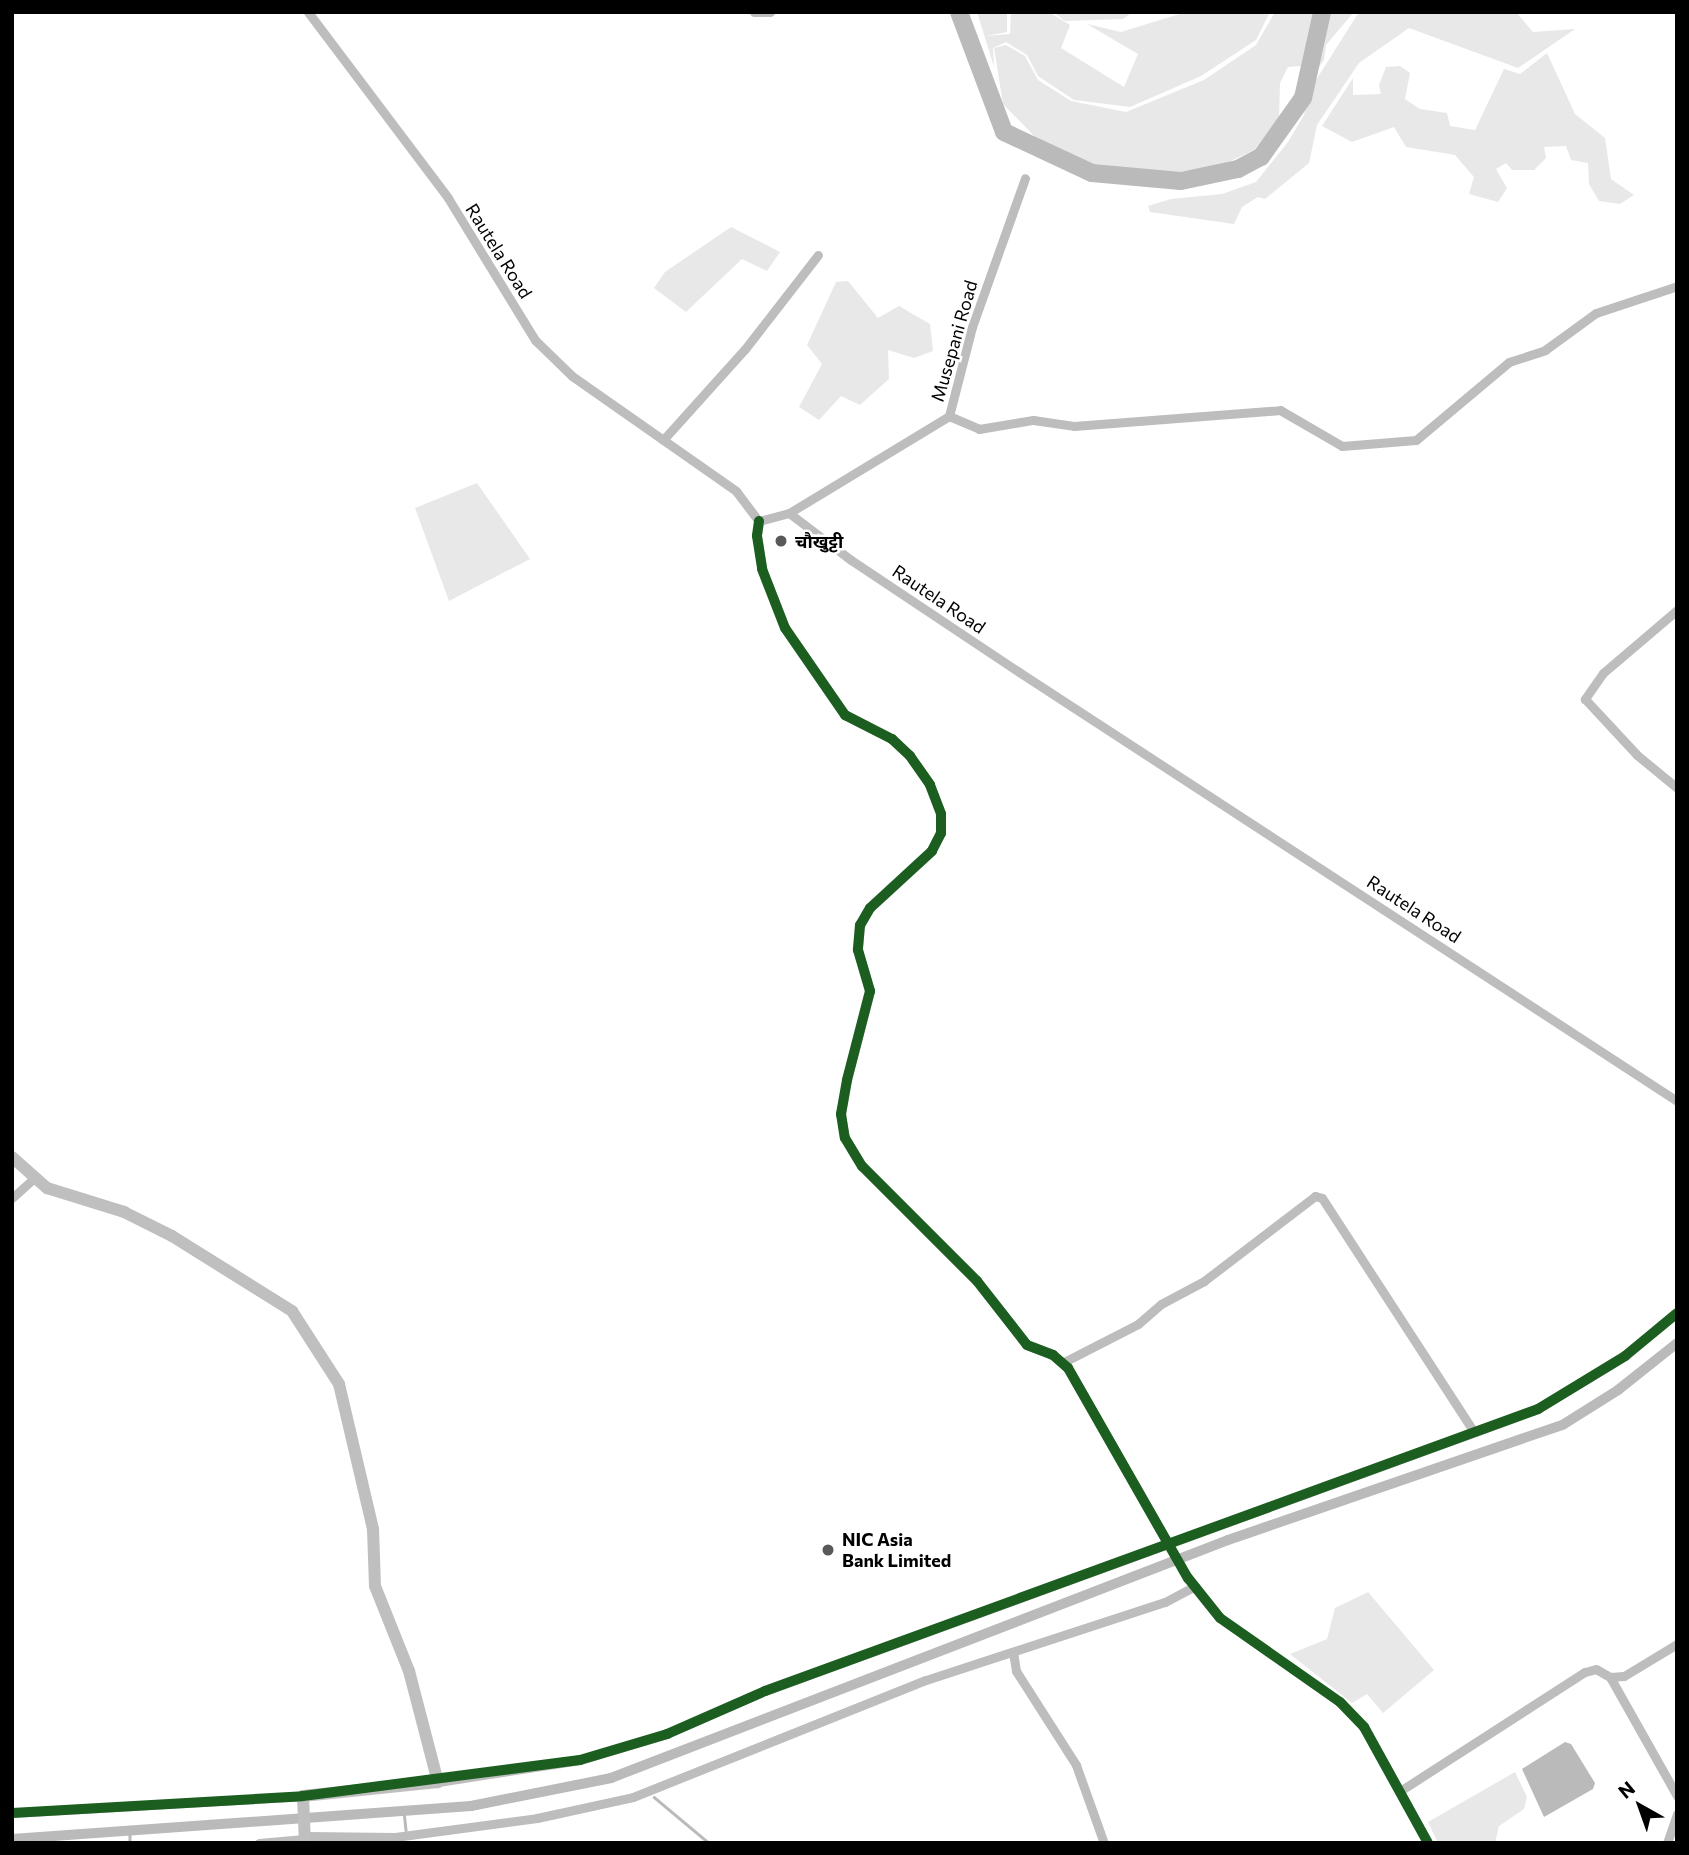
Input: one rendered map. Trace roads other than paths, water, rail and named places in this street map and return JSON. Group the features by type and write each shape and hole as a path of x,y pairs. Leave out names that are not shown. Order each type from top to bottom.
{"street":[{"name":"Rautela Road","path":"308,12 448,198 535,340 572,376 736,491 759,521"},
{"path":"754,12 770,12"},
{"name":"Musepani Road","path":"789,513 949,416 972,327 1025,177"},
{"path":"663,440 745,349 818,255"},
{"path":"949,416 979,429 1033,419 1073,426 1280,410 1342,446 1416,440 1509,362 1545,350 1596,313 1677,286"},
{"name":"Rautela Road","path":"789,513 851,560 1010,666 1677,1101"},
{"path":"789,513 759,521 757,536 762,569 792,639 845,715 892,739 911,756 930,785 941,814 941,833 932,851 870,908 860,925 858,950 870,990 841,1114 845,1138 862,1166 977,1281 1027,1345 1062,1363 1166,1542 1177,1552 1188,1578 1220,1618 1340,1702 1364,1727 1428,1843"},
{"path":"1677,610 1603,673 1585,699 1637,755 1677,788"},
{"path":"12,1157 47,1188 124,1212 172,1236 292,1311 339,1384 373,1529 375,1586 410,1671 438,1782"},
{"path":"12,1198 35,1177"},
{"path":"1062,1363 1138,1324 1161,1304 1204,1282 1315,1196 1322,1198 1474,1432"},
{"path":"12,1813 304,1801 580,1760 667,1734 765,1691 1166,1542 1538,1409 1625,1356 1677,1312"},
{"path":"259,1843 305,1836 396,1840 537,1818 633,1797 913,1685 1165,1602 1195,1586"},
{"path":"1610,1677 1624,1675 1677,1644"},
{"path":"1013,1652 1016,1671 1076,1765 1104,1843"},
{"path":"1400,1791 1585,1672 1597,1669 1610,1677 1677,1796"},
{"path":"304,1801 305,1836"},
{"path":"1667,1843 1677,1814"}],"waterway":[{"path":"959,12 1004,132 1092,173 1181,181 1238,169 1261,157 1303,98 1322,12"},
{"path":"12,1839 471,1806 611,1778 1228,1540 1564,1424 1618,1390 1677,1343"},
{"path":"654,1797 709,1843"},
{"path":"404,1811 406,1830"},
{"path":"130,1830 130,1843"}],"place":[{"name":"चौखुट्टी","path":"781,541"},
{"name":"NIC Asia Bank Limited","path":"828,1550"}]}
